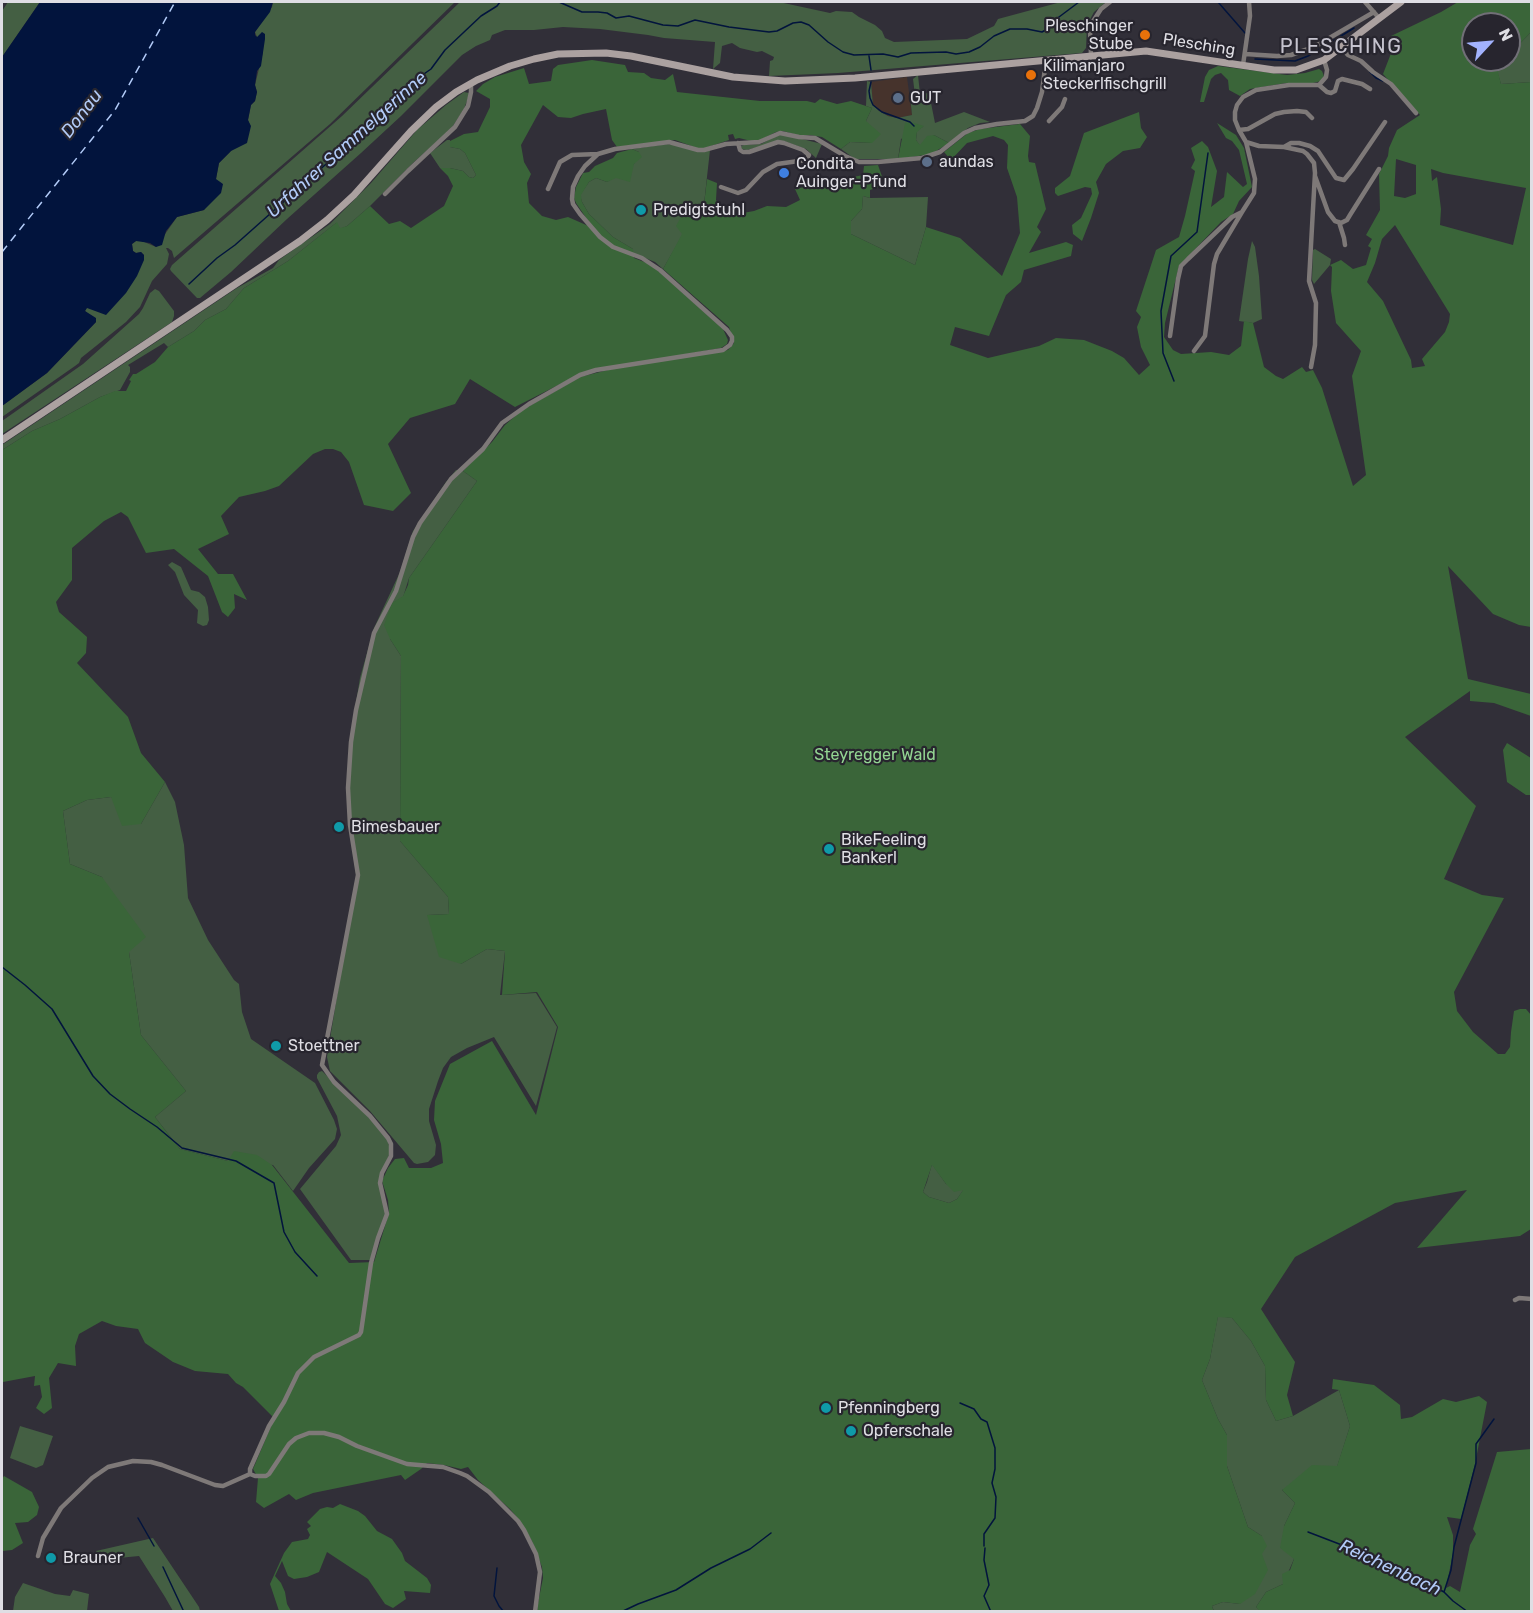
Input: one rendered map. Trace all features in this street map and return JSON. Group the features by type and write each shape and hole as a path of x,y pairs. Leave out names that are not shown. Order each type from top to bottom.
{"main road":[{"name":"Plesching","path":"2,440 310,234 350,200 421,121 445,100 493,72 521,62 546,56 582,52 606,53 733,77 785,81 855,78 1154,51 1286,70 1306,67 1324,60 1377,15 1401,2"}],"street":[{"path":"1091,55 1092,23 1101,9 1110,2"},
{"path":"1243,65 1250,16 1249,2"},
{"path":"1245,54 1291,55 1314,47 1377,15 1365,2"},
{"path":"1341,47 1391,84 1416,113"},
{"path":"548,189 560,162 572,155 598,154 662,142 675,142 698,150 726,144 759,142 784,133 815,138 859,162 922,158 940,152 964,133 975,128 1025,121 1033,116 1042,92 1046,60"},
{"path":"1319,85 1326,78 1327,70 1324,60"},
{"path":"1194,351 1205,336 1217,254 1254,193 1254,172 1246,142 1235,120 1235,112 1240,100 1248,93 1279,86 1319,85 1331,93 1335,91 1338,81 1342,79 1362,84 1370,89"},
{"path":"385,194 455,127 468,106 471,83"},
{"path":"1049,121 1062,107 1065,99"},
{"path":"1239,130 1248,129 1275,114 1284,112 1306,112 1312,118"},
{"path":"1284,147 1292,143 1310,146 1318,151 1336,178 1344,180 1384,122"},
{"path":"721,187 738,193 752,185 769,167 806,160 809,156 803,150 784,143 778,142 749,152 740,150 738,143"},
{"path":"1246,142 1259,146 1284,147 1303,151 1314,163 1309,281 1316,303 1315,345 1311,367"},
{"path":"250,1474 250,1469 269,1426 298,1373 314,1357 361,1332 371,1263 387,1214 380,1183 382,1173 391,1156 391,1144 370,1116 334,1082 322,1065 358,875 350,825 348,788 356,710 374,633 396,591 413,537 420,523 451,479 483,448 502,423 529,404 580,375 596,370 723,350 732,341 727,330 660,270 642,258 613,248 600,237 576,208 572,199 573,187 585,166 598,154"},
{"path":"1315,173 1328,212 1335,221 1339,222 1347,220 1379,169"},
{"path":"1170,336 1181,266 1232,217 1242,212"},
{"path":"1339,222 1345,245"},
{"path":"1515,1300 1532,1299"},
{"path":"38,1556 43,1538 61,1508 92,1478 108,1467 133,1461 151,1462 223,1486 250,1474 261,1477 269,1474 284,1451 296,1438 309,1433 324,1433 407,1464 443,1467 467,1476 489,1492 512,1515 531,1543 540,1572 535,1611"}],"shaded area":[{"path":"907,77 912,115 897,118 888,116 873,105 871,82"}],"green space":[{"path":"8,2 40,2 2,57 2,11"},
{"path":"273,2 455,2 330,124 174,258 172,251 166,248 169,254 167,264 152,281 140,307 126,322 81,358 79,363 2,417 2,406 47,373 96,322 85,311 87,307 144,255 133,251 132,244 142,241 156,247 177,217 204,210 216,179 219,163 250,126 248,120 257,92 255,85 263,52 255,32"},
{"path":"460,2 779,2 830,13 852,12 875,25 882,31 885,38 894,42 967,39 994,26 998,19 1061,2 1106,2 1094,12 1087,25 1086,48 1082,53 838,73 769,76 770,61 774,57 762,51 740,48 732,43 722,46 720,63 713,69 715,42 600,29 563,27 505,30 492,35 490,40 462,55 361,153 231,272 200,298 197,298 171,271 172,265 342,116"},
{"name":"Steyregger Wald","path":"1458,2 1531,2 1531,32 1521,42 1521,12 1461,12 1461,72 1498,72 1501,84 1531,82 1531,627 1519,625 1493,614 1448,566 1468,679 1531,694 1531,716 1494,703 1470,701 1470,691 1405,737 1476,806 1444,879 1482,895 1504,898 1454,992 1457,1011 1473,1032 1498,1054 1505,1054 1510,1047 1514,1011 1526,1009 1531,1015 1531,1229 1520,1236 1417,1248 1467,1190 1395,1203 1295,1257 1261,1309 1295,1362 1287,1395 1293,1416 1276,1421 1266,1400 1265,1366 1251,1341 1232,1318 1218,1317 1210,1359 1202,1380 1227,1435 1227,1466 1248,1527 1262,1536 1267,1546 1262,1554 1268,1570 1255,1594 1240,1604 1223,1602 1212,1606 1214,1612 537,1611 543,1578 542,1567 532,1541 510,1509 478,1480 468,1467 461,1469 427,1463 405,1480 401,1475 313,1493 296,1500 289,1494 264,1508 256,1502 258,1478 253,1469 278,1410 273,1417 228,1374 195,1371 173,1362 145,1343 138,1329 116,1326 102,1321 79,1334 75,1346 76,1366 58,1363 49,1378 52,1408 44,1414 36,1408 42,1397 40,1385 34,1386 35,1376 3,1382 2,1401 2,450 32,431 100,397 115,391 126,391 133,374 155,362 168,347 194,331 205,320 226,309 244,288 288,261 337,222 340,228 347,226 370,206 389,224 400,221 411,228 444,206 453,186 448,176 440,168 463,171 473,178 476,175 465,153 460,149 450,147 450,141 464,134 478,132 490,107 490,99 476,91 495,77 524,68 529,84 551,81 553,69 558,65 592,60 625,65 628,72 644,73 651,78 665,80 673,74 677,92 760,101 815,103 820,99 837,104 851,101 872,108 866,121 881,134 872,143 850,142 841,149 822,137 801,136 783,131 758,141 735,139 733,134 728,135 729,140 705,148 697,148 675,140 617,147 612,140 606,109 571,118 558,117 543,105 521,145 524,162 531,174 527,183 529,203 542,216 556,220 568,217 593,228 574,198 576,187 583,173 613,158 617,153 632,149 639,152 642,157 634,164 630,182 616,178 607,182 596,178 589,182 581,195 582,202 589,214 613,237 633,249 634,258 656,269 723,329 728,340 727,344 721,348 654,360 576,376 515,407 470,379 455,404 410,418 388,444 411,493 393,511 364,505 349,462 341,452 325,449 313,454 279,486 239,497 221,516 229,534 198,549 218,574 233,574 247,600 234,594 235,608 228,617 222,612 208,576 174,549 146,553 128,517 121,512 104,521 72,548 72,580 56,602 59,612 87,637 86,653 77,663 128,717 141,753 165,782 141,824 122,826 111,797 87,800 63,811 70,864 102,877 146,937 129,952 141,1035 186,1091 155,1117 180,1149 228,1161 234,1151 257,1155 272,1165 349,1263 374,1262 389,1213 388,1200 382,1181 388,1168 395,1159 404,1158 409,1168 431,1168 443,1163 441,1144 434,1120 435,1101 450,1064 492,1041 536,1115 558,1027 537,992 502,995 505,951 487,949 461,964 439,957 427,915 449,914 448,897 400,841 401,656 384,625 392,603 403,596 409,578 477,481 463,471 521,411 580,377 612,369 728,350 734,343 729,327 663,269 682,234 676,226 688,204 703,213 707,179 717,183 716,200 722,211 731,215 767,206 786,207 800,200 795,189 863,175 864,166 878,165 885,185 870,190 870,198 863,196 862,209 851,221 851,234 915,265 926,227 960,238 1002,276 1020,233 1017,197 1007,168 1008,145 1004,140 993,136 967,143 951,160 944,152 968,133 980,129 1020,124 1030,136 1029,162 1035,163 1046,209 1037,227 1041,232 1029,253 1066,242 1073,245 1071,256 1024,270 1021,282 1006,295 989,336 955,327 950,345 988,358 1039,346 1056,338 1084,340 1124,358 1139,375 1150,365 1141,347 1137,327 1141,317 1136,311 1156,250 1179,237 1195,171 1191,168 1195,160 1191,148 1202,141 1208,147 1217,171 1211,207 1224,197 1227,172 1243,187 1247,184 1239,150 1232,141 1226,138 1217,123 1236,135 1244,148 1252,187 1239,201 1233,214 1221,222 1179,266 1165,323 1164,337 1173,350 1181,354 1211,352 1229,355 1241,346 1244,321 1253,323 1264,367 1276,376 1283,379 1302,367 1306,372 1313,370 1322,388 1353,486 1366,475 1352,376 1361,351 1336,323 1330,265 1341,260 1353,269 1366,265 1371,248 1368,246 1372,239 1366,235 1380,210 1379,174 1397,130 1420,115 1383,74 1395,43 1391,36","holes":["1396,159 1416,165 1416,194 1405,198 1394,196","1431,169 1526,188 1513,245 1440,225 1441,209 1437,177 1432,181","1395,225 1450,314 1445,332 1422,359 1425,366 1412,368 1411,360 1383,301 1367,282 1382,239","932,1165 954,1192 963,1190 957,1199 949,1203 929,1197 923,1192"]},
{"path":"1531,32 1531,82 1501,84 1497,72 1521,72 1521,42"},
{"path":"1218,66 1287,75 1319,69 1324,76 1321,81 1313,83 1286,83 1250,89 1240,96 1229,90 1228,80 1221,73 1211,79 1204,102 1200,102 1205,77 1209,70"},
{"path":"918,75 920,94 929,93 935,123 964,112 990,122 968,128 949,143 934,135 920,146 916,140 917,131 924,126 901,139 898,159 855,159 841,149 850,142 872,143 866,121 872,108 866,106 867,81 871,82 873,105 888,116 897,118 912,115 910,96 915,95 913,79"},
{"path":"464,92 469,93 468,98 451,129 347,226 340,229 336,223 288,261 244,288 226,309 205,320 194,331 168,347 164,343 128,365 130,372 120,390 100,397 32,431 2,450 2,445 237,288 273,268 279,260 330,224 371,183 417,130"},
{"path":"1139,112 1141,128 1147,137 1140,148 1123,151 1106,164 1096,182 1099,193 1082,241 1073,234 1072,225 1081,218 1092,194 1091,188 1085,187 1058,196 1055,188 1070,176 1084,133"},
{"path":"911,122 924,126 917,132 916,140 920,145 927,136 934,135 949,143 933,153 898,159 905,123"},
{"path":"782,134 822,144 816,158 806,149 784,141 747,150 742,149 741,146 761,144"},
{"path":"450,140 450,147 460,149 465,153 476,175 473,178 463,171 440,168 430,153"},
{"path":"667,144 710,150 703,213 689,205 683,234 663,269 655,262 633,253 633,249 613,237 589,214 580,195 589,182 596,178 607,182 634,164 639,152 632,149"},
{"path":"863,196 870,198 928,197 926,227 915,265 851,234 851,221 862,209"},
{"path":"1252,241 1259,276 1262,319 1253,323 1239,321"},
{"path":"1313,250 1331,259 1330,265 1314,284 1312,280"},
{"path":"155,289 174,311 172,322 2,434 2,421 83,364 139,314 150,293"},
{"path":"456,470 463,471 477,481 409,578 390,639 401,656 400,841 448,897 449,914 428,915 461,964 487,949 505,951 500,995 536,993 557,1027 536,1106 494,1037 451,1057 443,1068 429,1109 429,1121 436,1145 435,1155 428,1162 417,1164 370,1111 330,1071 327,1057 356,881 348,822 349,745 360,678 374,628 400,572 413,531"},
{"path":"172,562 181,567 191,590 205,597 209,620 207,625 197,623 198,610 184,595 175,572 168,565"},
{"path":"1507,743 1531,758 1531,795 1526,795 1507,782 1503,750"},
{"path":"165,782 175,802 184,845 188,898 208,940 239,984 242,1012 251,1039 315,1083 337,1129 335,1139 309,1168 293,1191 273,1165 228,1161 180,1149 155,1117 186,1091 141,1035 129,952 102,877 70,864 63,811 87,800 111,797 141,824"},
{"path":"322,1071 388,1139 390,1153 379,1178 386,1215 370,1260 351,1260 300,1189 336,1146 341,1135 337,1116 317,1078 319,1072"},
{"path":"932,1164 946,1184 964,1189 957,1199 949,1203 929,1197 923,1192"},
{"path":"1218,1316 1232,1318 1251,1341 1265,1366 1266,1400 1276,1421 1293,1416 1339,1390 1350,1426 1337,1467 1282,1490 1295,1503 1284,1526 1294,1559 1283,1584 1266,1592 1256,1607 1261,1611 1214,1611 1212,1606 1223,1602 1240,1604 1262,1554 1262,1536 1248,1527 1227,1466 1227,1435 1202,1380 1210,1359"},
{"path":"1333,1379 1374,1385 1400,1405 1401,1419 1412,1417 1443,1399 1456,1402 1479,1396 1487,1402 1461,1519 1447,1517 1453,1535 1453,1553 1446,1588 1450,1586 1460,1592 1470,1545 1476,1534 1473,1529 1497,1452 1531,1449 1531,1611 1261,1612 1256,1607 1266,1592 1283,1584 1282,1574 1290,1570 1294,1559 1280,1548 1284,1526 1295,1503 1282,1490 1312,1465 1337,1466 1350,1426 1339,1390 1332,1389"},
{"path":"20,1426 53,1436 43,1465 36,1468 10,1458"},
{"path":"4,1476 32,1492 39,1507 37,1515 28,1522 15,1523 23,1543 12,1550 2,1551 2,1479"},
{"path":"340,1504 358,1511 377,1531 392,1539 405,1561 427,1578 431,1585 430,1593 404,1591 406,1599 393,1608 385,1604 368,1579 327,1552 319,1572 307,1577 294,1579 288,1576 282,1561 275,1576 281,1583 291,1611 279,1611 270,1584 284,1553 292,1542 308,1539 310,1535 307,1529 311,1526 307,1522 320,1509 333,1508"},
{"path":"153,1538 200,1611 173,1611 139,1556 98,1560 96,1551"},
{"path":"23,1583 55,1594 70,1596 73,1590 89,1594 87,1611 13,1611 15,1597"}],"water":[{"name":"Donau","path":"40,2 273,2 270,12 255,32 257,37 262,32 265,34 265,39 261,66 257,71 255,85 257,92 248,120 251,126 247,143 231,151 219,163 216,179 223,184 221,193 204,210 177,217 166,231 162,245 156,247 150,243 136,241 132,244 133,251 141,252 144,260 126,293 106,315 87,308 85,311 96,318 96,322 47,373 2,406 2,57"}],"waterway":[{"name":"Urfahrer Sammelgerinne","path":"189,284 370,125 393,109 396,101 411,83 431,69 445,50 481,16 500,2"},
{"name":"Urfahrer Sammelgerinne","path":"559,2 582,12 607,13 616,18 629,16 663,25 678,26 695,20 769,32 801,22 809,25 843,52 854,55 883,54 898,57 911,53 969,52 1010,29 1042,32 1079,2"},
{"path":"1218,2 1245,33"},
{"path":"1255,59 1295,61 1308,56 1354,28"},
{"path":"869,56 871,70"},
{"path":"1370,72 1383,81"},
{"path":"871,82 869,91 873,105 882,112 910,122 914,126"},
{"path":"1174,381 1163,353 1161,311 1171,256 1197,232 1208,153"},
{"path":"2,967 52,1009 93,1076 110,1094 157,1127 182,1148 236,1161 274,1183 284,1232 295,1252 317,1276"},
{"path":"960,1403 974,1409 981,1419 987,1422 995,1448 992,1483 996,1497 995,1518 984,1534 984,1546"},
{"path":"1444,1592 1476,1463 1476,1444 1494,1419"},
{"path":"138,1518 154,1546"},
{"name":"Reichenbach","path":"1308,1532 1394,1565 1444,1592 1468,1612"},
{"path":"621,1612 676,1590 711,1568 750,1549 771,1533"},
{"path":"985,1548 984,1560 989,1585 984,1596 991,1612"},
{"path":"163,1567 184,1612"},
{"path":"497,1568 494,1596 504,1612"}],"ferry route":[{"path":"2,252 115,110 175,2"}],"place":[{"name":"Pleschinger Stube","path":"1145,35"},
{"name":"Kilimanjaro Steckerlfischgrill","path":"1031,75"},
{"name":"GUT","path":"898,98"},
{"name":"aundas","path":"927,162"},
{"name":"Condita Auinger-Pfund","path":"784,173"},
{"name":"Predigtstuhl","path":"641,210"},
{"name":"Bimesbauer","path":"339,827"},
{"name":"BikeFeeling Bankerl","path":"829,849"},
{"name":"Stoettner","path":"276,1046"},
{"name":"Pfenningberg","path":"826,1408"},
{"name":"Opferschale","path":"851,1431"},
{"name":"Brauner","path":"51,1558"}],"district":[{"name":"PLESCHING","path":"1341,47"}]}
